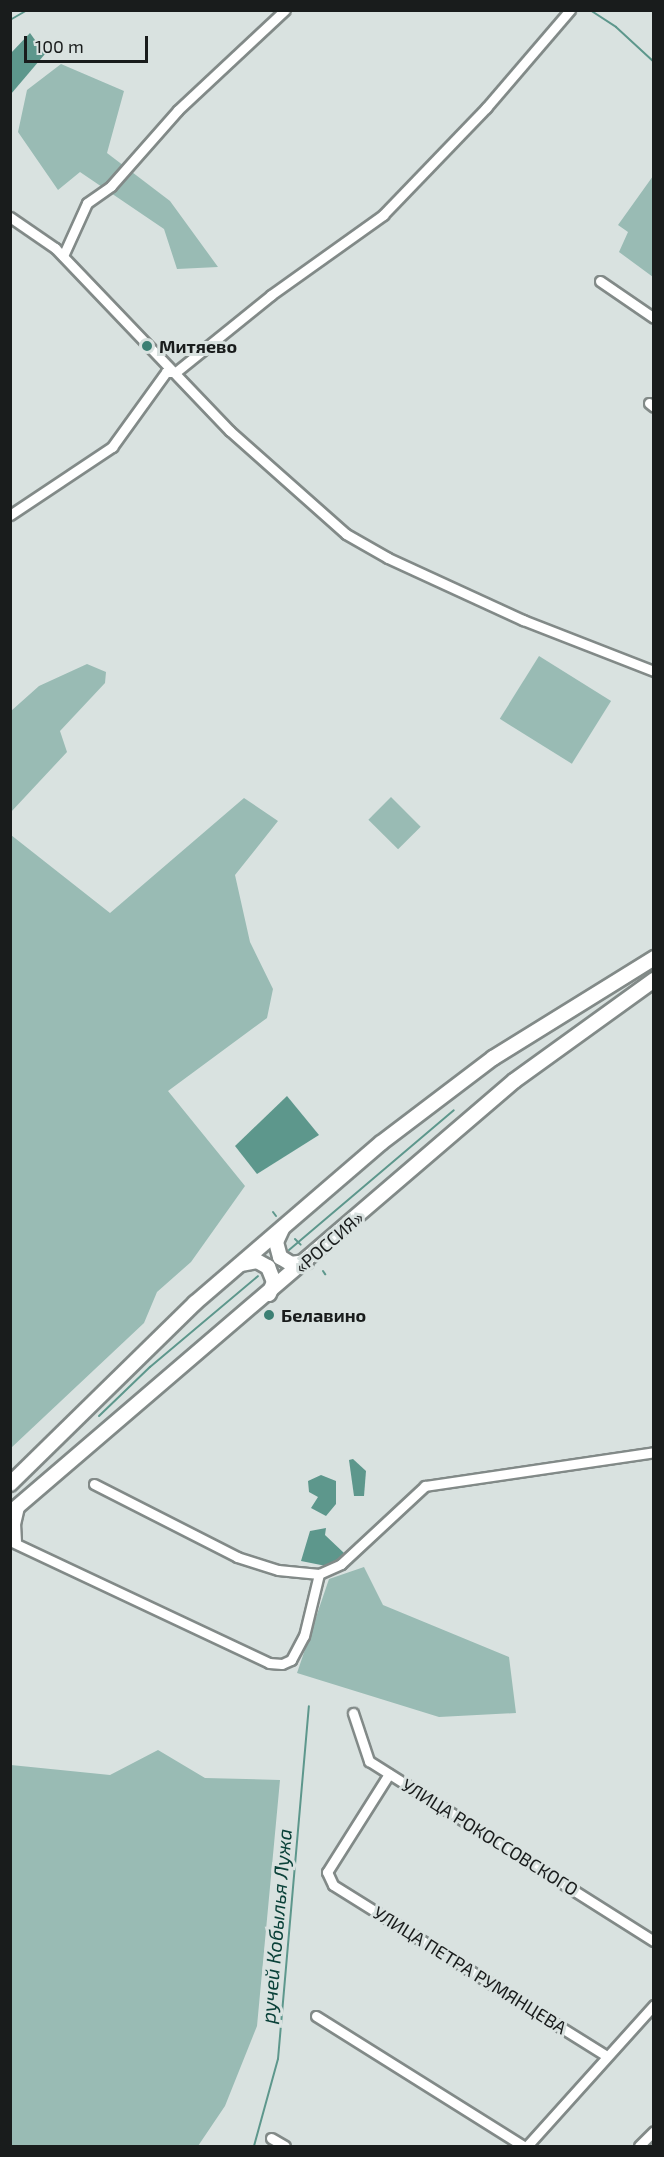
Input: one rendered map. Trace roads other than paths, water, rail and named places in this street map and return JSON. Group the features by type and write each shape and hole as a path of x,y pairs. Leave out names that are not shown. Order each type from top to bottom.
{"highway":[{"path":"11,1483 139,1356 238,1265 381,1143 493,1058 654,958"},
{"name":"«РОССИЯ»","path":"10,1513 269,1294 514,1081 654,980"},
{"path":"283,1228 276,1242 280,1257 291,1264 306,1262"},
{"path":"238,1265 254,1260 268,1267 274,1282 269,1294"}],"street":[{"path":"63,256 87,202 111,186 178,110 285,10"},
{"path":"10,515 112,447 166,372 176,372 270,296 383,215 486,108 570,10"},
{"path":"10,217 63,256 265,464 362,544 523,620 654,670"},
{"path":"600,280 654,318"},
{"path":"94,1484 237,1557 278,1570 319,1574 341,1564 425,1486 654,1452"},
{"path":"22,1503 15,1524 13,1541 269,1663 282,1664 291,1660 304,1636 319,1574"},
{"name":"УЛИЦА РОКОССОВСКОГО","path":"353,1713 364,1754 389,1773 654,1941"},
{"name":"УЛИЦА ПЕТРА РУМЯНЦЕВА","path":"389,1773 327,1872 333,1885 607,2056"},
{"path":"316,2016 525,2146 654,2005"},
{"path":"639,2146 654,2131"},
{"path":"271,2138 285,2146"}],"waterway":[{"path":"10,20 27,10"},
{"path":"590,10 616,27 654,62"},
{"path":"289,1250 454,1110"},
{"path":"273,1212 276,1216"},
{"path":"295,1239 301,1245"},
{"path":"99,1416 150,1367 258,1276"},
{"name":"ручей Кобылья Лужа","path":"254,2146 278,2059 309,1706"}],"place":[{"name":"Митяево","path":"147,346"},
{"name":"Белавино","path":"269,1315"}]}
